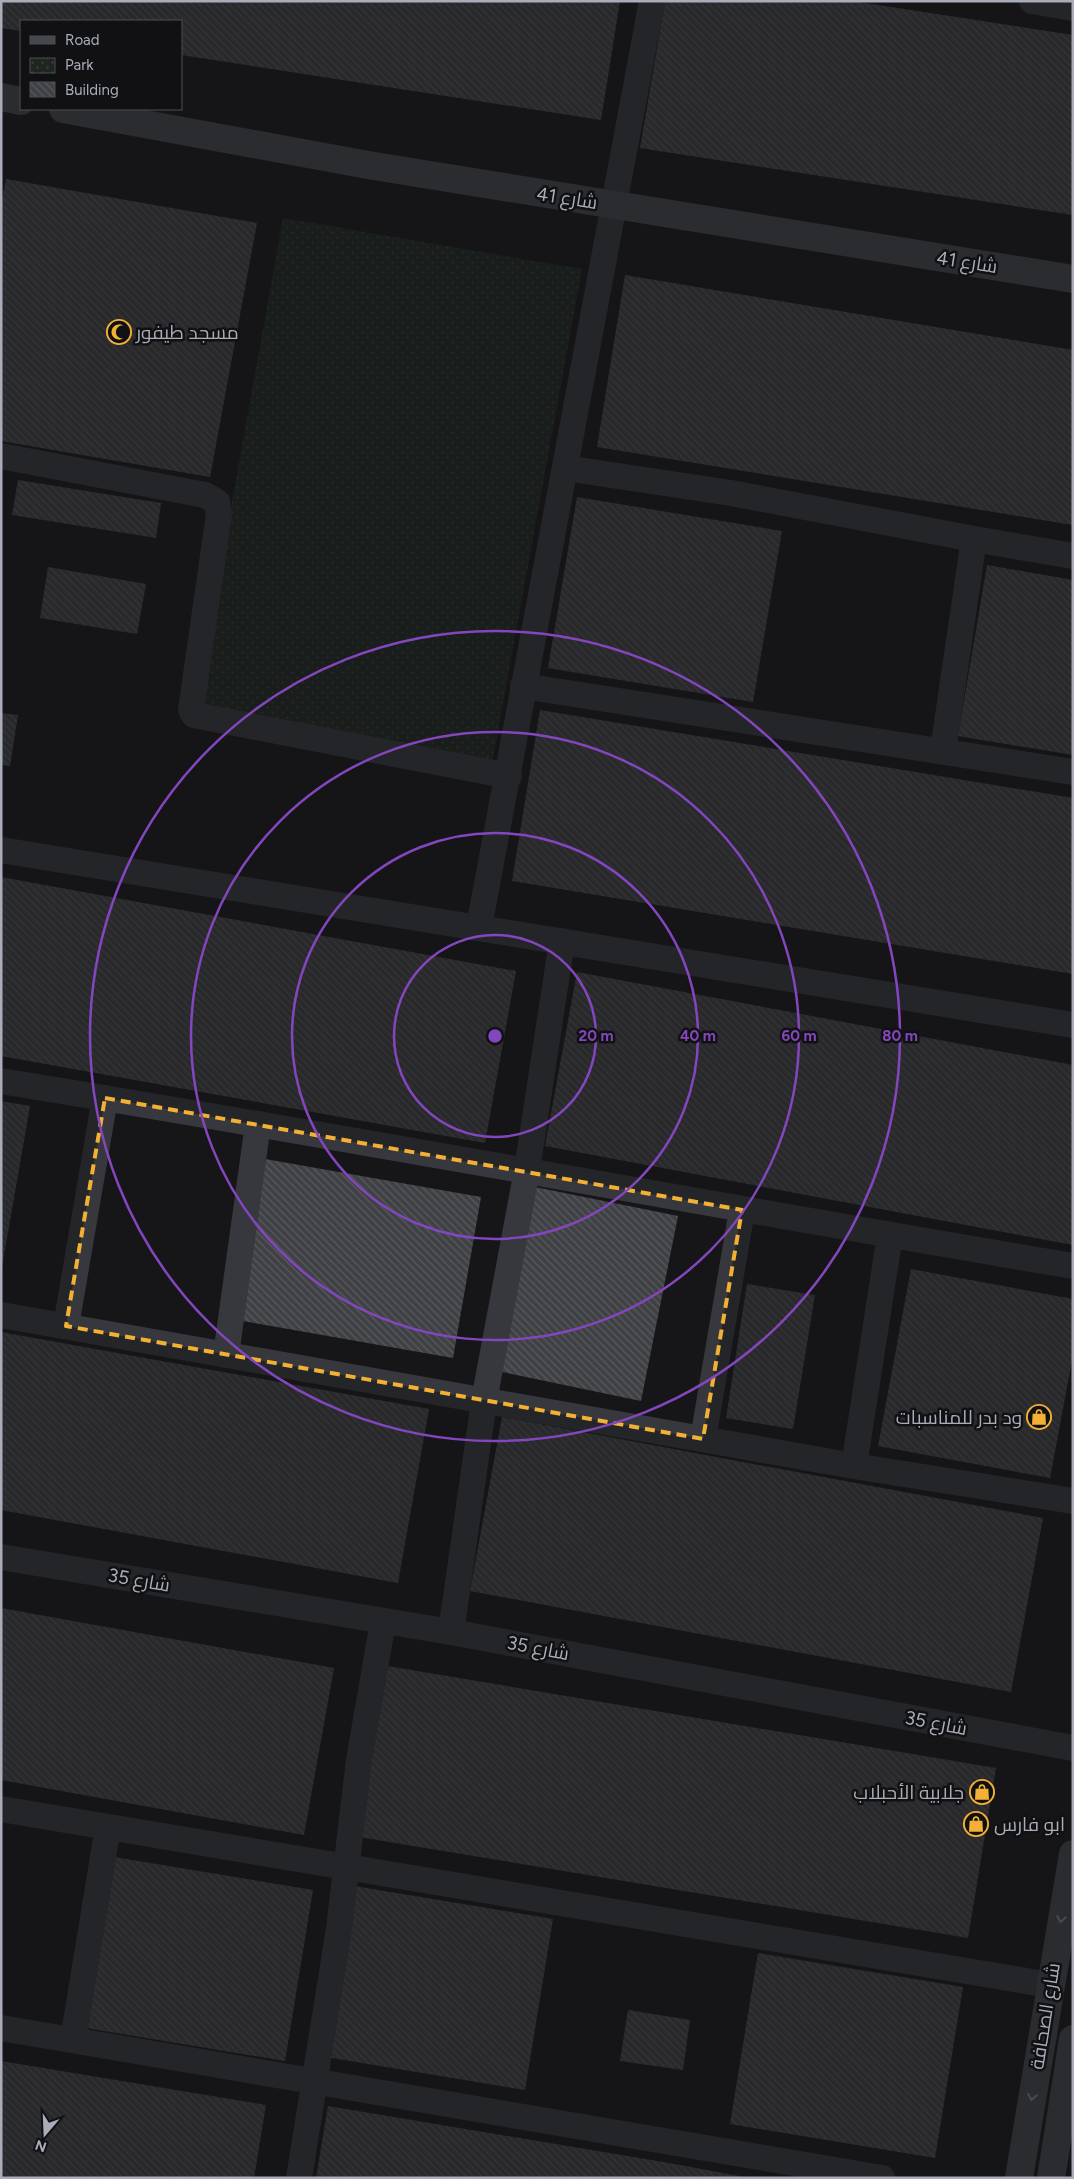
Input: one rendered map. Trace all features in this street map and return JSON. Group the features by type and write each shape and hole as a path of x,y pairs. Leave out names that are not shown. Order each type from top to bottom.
{"main road":[{"path":"1,97 20,101"},
{"name":"شارع 41","path":"68,110 260,146 614,206 1073,279"},
{"name":"شارع الصحافة","path":"1019,2178 1073,1854"},
{"name":"شارع الصحافة","path":"1051,2178 1073,2038"}],"street":[{"path":"479,927 509,776 523,686 566,468 652,1"},
{"path":"1032,1 1073,8"},
{"path":"1,456 205,495 217,502 219,514 191,710 194,714 509,776"},
{"path":"566,468 731,493 1073,556"},
{"path":"943,750 974,539"},
{"path":"523,686 943,750 1073,772"},
{"path":"1,850 1073,1026"},
{"path":"451,1632 484,1401 526,1170 562,941"},
{"path":"1,1081 526,1170 742,1210 1073,1266"},
{"path":"66,1326 105,1098"},
{"path":"226,1355 258,1124"},
{"path":"703,1439 742,1210"},
{"path":"854,1466 890,1235"},
{"path":"1,1315 854,1466 1073,1501"},
{"name":"شارع 35","path":"1,1557 451,1632 1073,1748"},
{"path":"299,2178 339,1929 358,1760 383,1622"},
{"path":"1,1808 1050,1985"},
{"path":"74,2040 108,1827"},
{"path":"1,2028 882,2178"}],"highlighted area":[{"path":"105,1098 742,1210 703,1439 66,1326"}],"green space":[{"path":"283,218 582,269 492,764 194,713"}],"building":[{"path":"1,1 620,1 601,120 182,55 182,20 20,20 20,31 1,28"},
{"path":"665,1 852,1 1073,35 1073,215 640,148"},
{"name":"مسجد طيفور","path":"6,179 257,223 210,477 1,441 1,206"},
{"path":"625,275 1073,350 1073,525 597,447"},
{"path":"18,480 161,503 156,538 12,515"},
{"path":"577,497 782,531 753,702 548,668"},
{"path":"987,565 1073,580 1073,755 958,736"},
{"path":"48,567 146,584 137,634 40,618"},
{"path":"540,710 1073,798 1073,974 512,881"},
{"path":"1,713 18,715 10,766 1,765"},
{"path":"1,877 516,971 485,1143 1,1056"},
{"path":"577,972 1073,1065 1073,1245 545,1146"},
{"path":"1,1101 30,1106 2,1267 1,1267"},
{"path":"265,1159 481,1197 453,1358 237,1320"},
{"path":"530,1186 678,1216 641,1401 493,1370"},
{"path":"911,1269 1073,1299 1073,1355 1050,1478 878,1446"},
{"path":"747,1284 815,1295 793,1429 726,1418"},
{"path":"1,1332 429,1409 398,1583 1,1510"},
{"path":"502,1417 1043,1518 1011,1692 470,1591"},
{"path":"1,1608 334,1668 304,1835 1,1780"},
{"path":"381,1665 996,1768 968,1938 353,1836"},
{"path":"108,1856 313,1890 285,2061 80,2027"},
{"path":"348,1885 553,1919 525,2090 320,2056"},
{"path":"758,1953 963,1987 935,2158 730,2124"},
{"path":"628,2010 690,2020 683,2070 620,2061"},
{"path":"1,2061 266,2105 254,2178 1,2178"},
{"path":"328,2106 669,2163 750,2178 316,2178"}],"place":[{"name":"مسجد طيفور","path":"119,332"},
{"name":"ود بدر للمناسبات","path":"1039,1417"},
{"name":"جلابية الأحبلاب","path":"982,1792"},
{"name":"ابو فارس","path":"976,1824"}]}
